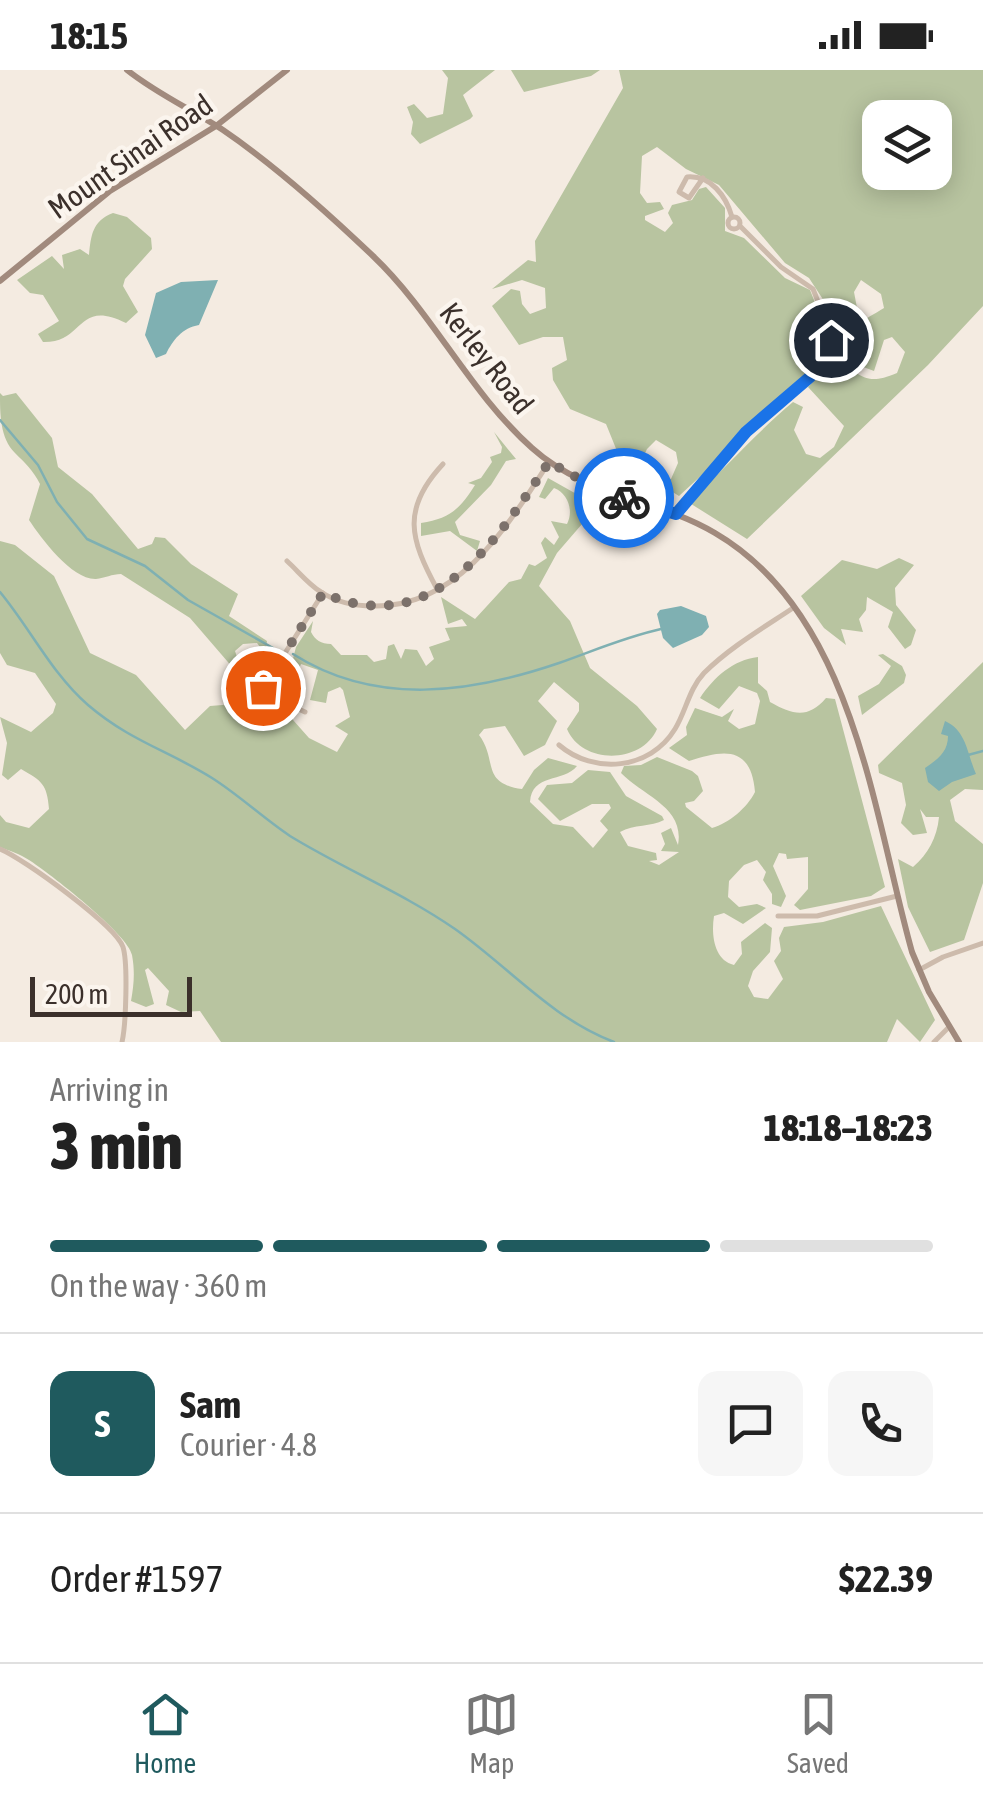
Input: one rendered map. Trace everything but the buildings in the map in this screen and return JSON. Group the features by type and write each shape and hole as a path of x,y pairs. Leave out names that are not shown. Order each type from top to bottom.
{"street":[{"name":"Kerley Road","path":"127,70 216,126 376,258 507,422 549,462 603,492 676,514 743,552 792,608 846,701 919,970 960,1042"},
{"name":"Mount Sinai Road","path":"0,282 132,175 216,126 287,70"},
{"path":"676,514 746,432 810,377 832,346 813,290 781,267 740,226 730,228 732,218 722,194 703,178 687,177 679,192 689,198 703,178"},
{"path":"287,561 323,593 358,605 404,603 436,589 487,550 549,462"},
{"path":"436,589 414,542 413,521 420,492 443,464"},
{"path":"304,712 266,685 323,593"},
{"path":"559,745 577,758 605,765 627,763 647,755 669,737 705,672 792,608"},
{"path":"0,850 30,863 121,943 126,1010 122,1042"},
{"path":"778,916 816,916 897,896"},
{"path":"919,970 943,956 983,943"},
{"path":"934,1042 949,1026"}],"green space":[{"path":"442,70 495,70 463,95 473,116 470,119 420,144 411,134 413,122 407,107 414,104 427,118 443,114 448,78"},
{"path":"511,70 600,70 591,76 524,92"},
{"path":"619,70 983,70 983,306 928,365 747,539 688,502 793,402 803,407 794,430 806,454 820,458 834,447 844,426 808,387 832,363 868,378 897,373 905,352 892,337 884,340 874,371 858,365 834,346 849,330 884,308 881,294 861,280 854,292 857,308 832,329 826,304 809,278 785,263 719,185 686,169 657,147 642,156 640,193 647,203 660,202 664,209 645,216 645,220 665,232 673,223 668,213 672,205 692,200 699,189 706,187 725,208 725,231 744,238 785,278 810,290 826,330 806,374 764,414 739,431 729,450 679,496 655,481 654,477 671,479 678,463 676,452 656,440 635,474 610,484 598,464 619,456 606,424 570,409 553,380 552,368 567,360 563,337 543,337 519,345 492,306 511,289 520,291 522,304 530,314 546,308 545,288 522,280 492,289 528,260 536,262 535,241 623,88"},
{"path":"113,213 127,217 151,238 152,249 123,286 138,312 126,323 110,317 89,318 67,336 43,342 38,334 59,321 43,295 30,293 17,280 52,256 64,269 62,255 80,249 89,255 97,225"},
{"path":"0,393 16,393 52,438 58,467 92,494 138,549 152,544 155,537 165,538 191,564 238,594 229,616 267,641 265,654 257,643 243,644 235,651 238,660 253,674 254,682 246,683 190,618 121,574 96,579 77,573 49,547 29,520 40,484 6,440"},
{"path":"494,432 516,459 506,461 491,485 455,522 460,535 480,541 477,551 450,531 421,536 421,523 439,519 459,507 475,485 468,483 481,478 492,462 490,457 501,453"},
{"path":"548,478 580,496 593,498 595,509 557,553 539,586 570,621 590,668 637,706 657,729 649,741 626,754 612,756 585,749 567,729 579,711 579,703 554,682 538,701 557,721 545,745 524,756 505,726 484,729 479,735 495,776 500,782 522,789 534,770 548,758 577,766 542,782 530,802 553,824 573,827 593,848 608,830 600,821 611,808 609,804 592,804 560,821 538,799 547,785 572,783 588,770 610,772 626,796 662,816 664,820 659,822 620,832 628,846 656,853 657,860 649,861 659,865 679,852 661,851 665,844 661,833 671,828 678,845 675,821 660,803 621,773 624,766 641,765 657,757 692,771 703,791 694,801 685,803 686,807 712,828 737,814 755,792 748,766 742,759 725,753 689,761 669,748 687,735 686,727 695,708 722,717 734,709 728,721 739,729 755,724 760,701 757,693 739,686 719,709 700,698 718,677 740,662 758,657 758,683 767,691 770,702 800,713 813,709 826,698 835,699 885,887 871,896 800,910 794,905 808,889 808,857 787,859 786,854 779,853 773,866 786,896 781,907 772,904 772,894 763,880 766,872 757,860 744,865 729,881 728,897 739,907 757,904 766,908 743,924 724,913 714,916 715,946 722,958 734,965 742,954 741,942 765,923 772,928 770,952 753,971 748,986 754,997 768,999 783,979 774,961 781,951 779,938 784,927 823,922 881,906 935,1020 920,1042 897,1019 887,1042 221,1042 200,1011 181,1012 166,1005 169,991 148,968 145,970 154,1004 146,1007 131,1001 132,955 117,933 39,867 0,847 0,815 6,822 29,828 49,809 45,789 34,777 21,769 8,780 2,775 7,743 0,717 31,732 53,713 56,704 35,673 7,665 0,653 0,541 15,545 54,576 90,653 136,675 185,730 210,706 247,703 270,694 309,738 337,752 348,734 335,726 350,717 343,690 340,687 328,692 326,703 310,700 318,670 301,664 291,687 300,696 292,696 285,689 296,647 313,621 314,637 331,644 341,655 367,655 374,662 386,659 388,646 394,644 401,659 405,649 417,650 426,666 434,659 429,647 450,640 445,628 467,626 462,619 448,624 441,597 475,619 509,582 521,579 529,564 535,566 547,558 541,543 545,537 554,545 559,537 551,521 567,524 570,514 566,498 559,490 554,488 545,499 539,497"},
{"path":"899,558 914,565 895,588 896,605 916,630 911,645 905,649 888,627 893,612 867,597 866,610 859,619 863,632 841,629 846,645 824,628 801,596 842,560 877,569"},
{"path":"878,655 902,666 904,683 862,715 858,696 879,684 891,666"},
{"path":"983,662 983,790 965,789 950,800 955,821 983,844 983,883 964,940 930,952 908,907 898,859 913,867 918,862 934,839 939,817 926,817 920,809 927,833 913,835 901,823 906,805 902,783 879,773 878,765"}],"water":[{"path":"218,280 199,325 183,332 166,354 156,358 145,335 156,293 181,282"},
{"path":"681,606 706,616 709,627 702,635 673,648 663,638 657,614"},
{"path":"945,721 962,737 976,774 939,791 928,782 925,768 944,751 948,736 941,734"}],"waterway":[{"path":"0,420 38,465 57,502 87,539 145,566 188,600 273,648"},
{"path":"0,592 63,679 104,717 212,778 290,836 435,916 550,1006 614,1042"},
{"path":"293,654 357,682 424,690 492,682 661,629"},
{"path":"968,755 983,751"}],"way so far":[{"path":"263,688 323,593 358,605 380,606 404,603 436,589 466,570 487,550 549,462 603,492 624,498"}],"route":[{"path":"624,498 676,514 746,432 810,377 832,346 831,340"}]}
